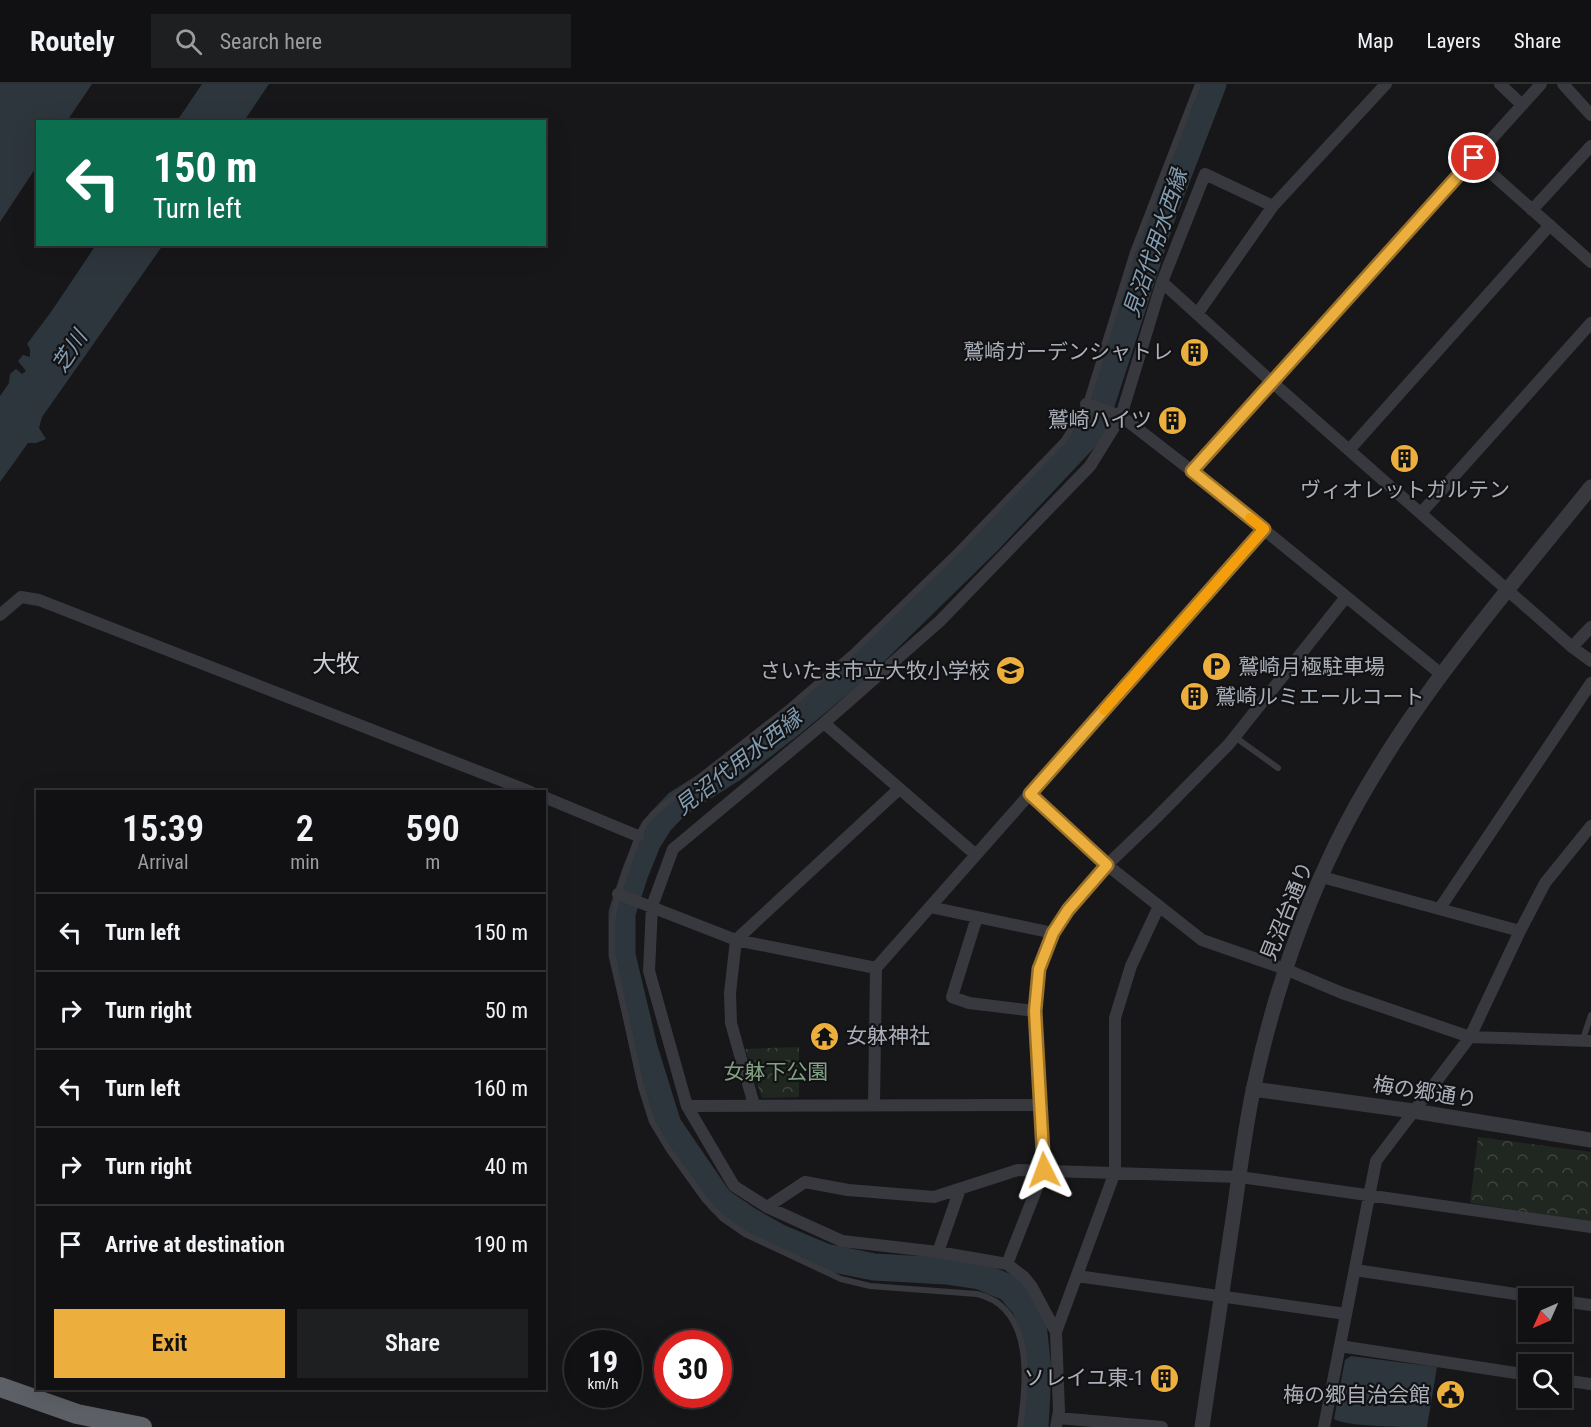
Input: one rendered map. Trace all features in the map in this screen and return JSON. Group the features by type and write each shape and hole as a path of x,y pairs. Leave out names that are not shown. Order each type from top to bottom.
{"highway":[{"path":"0,1387 77,1414 142,1427"}],"street":[{"path":"1197,314 1273,206 1386,84"},
{"path":"1500,84 1522,105"},
{"path":"1192,471 1541,84"},
{"path":"1563,84 1591,115"},
{"path":"1532,210 1591,146"},
{"path":"1474,158 1591,262"},
{"path":"1056,1332 1032,1287 1024,1277 1007,1264 938,1252 842,1241 767,1208 734,1186 687,1106 649,971 652,906 674,849 824,723 940,621 1090,466 1121,416 1162,282 1205,174 1273,206"},
{"path":"1349,450 1550,225"},
{"path":"1162,282 1273,383 1572,647 1591,661"},
{"path":"1422,513 1591,323"},
{"path":"1086,404 1121,416 1441,674"},
{"name":"見沼台通り","path":"1202,1427 1253,1089 1286,969 1322,877 1337,843 1377,771 1441,674 1591,487"},
{"path":"874,1105 876,968 1264,529"},
{"path":"0,615 21,597 39,600 526,790"},
{"path":"1007,1264 1044,1170 1035,1011 1039,969 1053,933 1068,910 1107,865 1156,819 1235,737 1346,597"},
{"path":"1572,647 1591,627"},
{"path":"1440,909 1591,683"},
{"path":"824,723 976,855"},
{"path":"754,1105 731,1023 730,993 736,940 900,789"},
{"path":"1030,794 1107,865 1202,940 1286,969 1342,993 1470,1037 1587,1040"},
{"path":"546,798 638,836"},
{"path":"1324,1427 1376,1161 1470,1037 1545,883 1591,826"},
{"path":"1322,877 1520,931"},
{"path":"618,894 736,940 876,968"},
{"path":"1159,906 1131,966 1115,1018 1115,1172 1056,1332 1057,1422 1162,1427"},
{"path":"930,907 1053,933"},
{"path":"977,917 952,998 969,1004 1035,1011"},
{"name":"梅の郷通り","path":"1253,1089 1413,1111 1591,1140"},
{"path":"687,1106 1040,1105"},
{"path":"767,1208 805,1182 848,1190 934,1197 1018,1170 1044,1170 1240,1177 1591,1227"},
{"path":"938,1252 960,1189"},
{"path":"1355,1270 1518,1294"},
{"path":"1077,1276 1346,1314"},
{"path":"1572,1302 1591,1305"},
{"path":"1340,1346 1518,1373"},
{"path":"1572,1381 1591,1384"}],"lane":[{"path":"1020,1427 1024,1376 1021,1341 1014,1318 1002,1305 989,1296 977,1293 870,1286 841,1279 745,1234 722,1218 705,1200 652,1122 641,1087 612,954 612,921 618,894 638,836 645,823 655,812 789,707 854,651 929,579 1064,440 1086,404 1133,252 1198,84"},
{"path":"1235,737 1278,768"},
{"path":"1587,1040 1591,1015"}],"green space":[{"name":"女躰下公園","path":"799,1047 799,1097 762,1098 745,1049"},
{"path":"1478,1137 1591,1152 1591,1222 1470,1203"}],"water":[{"path":"0,84 92,84 68,120 36,120 36,168 0,222"},
{"path":"202,84 269,84 245,120 178,120"},
{"name":"芝川","path":"95,246 162,246 42,417 39,428 46,439 28,443 0,482 0,396 9,383 10,374 16,369 22,374 26,371 18,361 23,355 30,357 27,344"},
{"path":"1351,1356 1437,1367 1427,1427 1364,1425 1334,1419 1345,1360"}],"waterway":[{"name":"見沼代用水西縁","path":"1035,1427 1038,1370 1033,1325 1024,1305 1009,1288 980,1276 946,1271 874,1267 825,1257 780,1238 720,1201 668,1125 644,1048 622,955 622,913 648,841 660,822 677,804 735,767 858,668 989,540 1083,440 1095,423 1161,219 1213,84"}],"slow traffic":[{"path":"1104,710 1264,529 1250,518"}],"place":[{"name":"鷲崎ガーデンシャトレ","path":"1194,352"},
{"name":"鷲崎ハイツ","path":"1173,420"},
{"name":"ヴィオレットガルテン","path":"1405,459"},
{"name":"鷲崎月極駐車場","path":"1217,667"},
{"name":"さいたま市立大牧小学校","path":"1011,671"},
{"name":"鷲崎ルミエールコート","path":"1194,697"},
{"name":"女躰神社","path":"825,1036"},
{"name":"ソレイユ東-1","path":"1165,1378"},
{"name":"梅の郷自治会館","path":"1451,1395"}],"district":[{"name":"大牧","path":"336,664"}],"route":[{"path":"1044,1170 1035,1011 1039,969 1053,933 1068,910 1107,865 1030,794 1264,529 1192,471 1474,158"}]}
